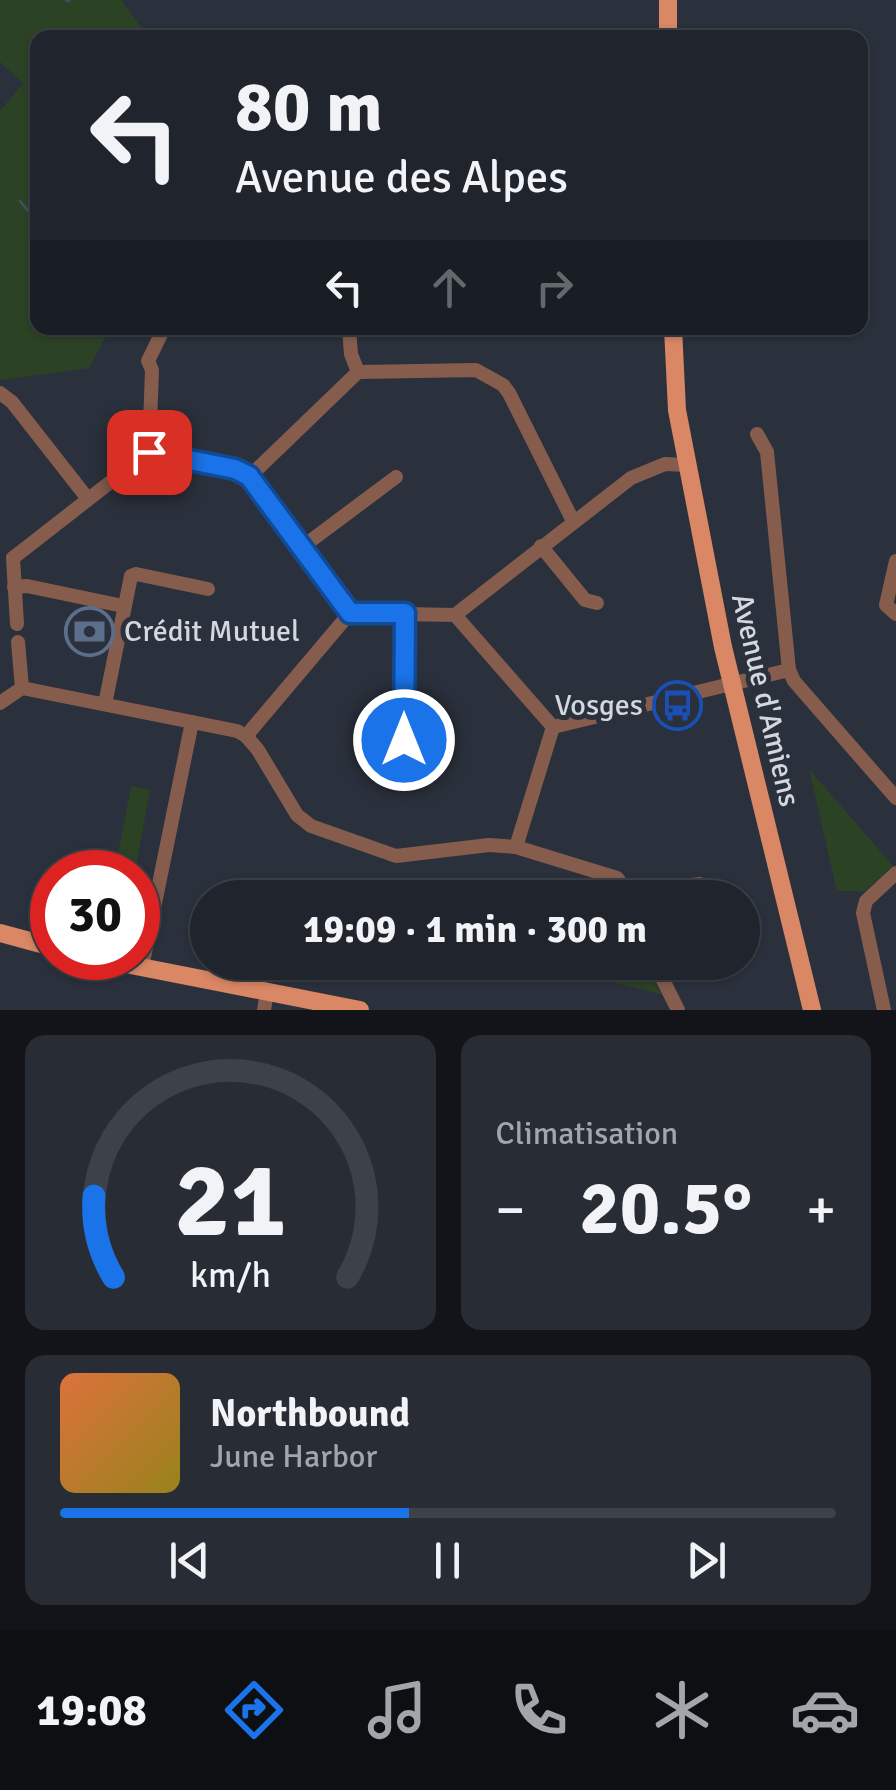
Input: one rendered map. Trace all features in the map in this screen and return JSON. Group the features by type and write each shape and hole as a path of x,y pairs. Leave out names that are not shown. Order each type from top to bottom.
{"main road":[{"path":"668,0 668,30"},
{"name":"Avenue d'Amiens","path":"673,335 676,400 732,684 812,1010"},
{"path":"0,933 30,940"},
{"path":"160,973 272,1001 360,1010"}],"street":[{"path":"149,452 152,370 148,361 161,335"},
{"path":"350,335 358,372"},
{"path":"249,476 358,372 476,370 503,385 574,522"},
{"path":"0,393 12,402 88,499"},
{"path":"756,434 767,452 789,670 794,681 896,798"},
{"path":"18,624 7,556 149,452 235,469 249,476 350,613"},
{"path":"246,736 350,613 456,615 640,473 665,464 687,465"},
{"path":"302,548 396,477"},
{"path":"541,546 584,600 597,603"},
{"path":"896,561 886,596 886,606 896,614"},
{"path":"105,704 128,581 136,574 208,589"},
{"path":"14,588 27,586 123,606"},
{"path":"404,754 405,613"},
{"path":"456,615 553,727"},
{"path":"18,642 22,688"},
{"path":"553,727 789,670"},
{"path":"0,702 22,688 246,736 297,816 311,826 396,856 489,845 516,847 619,880"},
{"path":"160,881 192,722"},
{"path":"516,847 553,727"},
{"path":"884,1010 863,913 866,901 896,873"},
{"path":"663,980 678,1010"}],"green space":[{"path":"0,0 121,0 143,30 30,30 30,335 106,335 89,368 0,380 0,111 23,83 0,62"},
{"path":"809,769 893,866 865,891 837,891"},
{"path":"131,786 150,790 139,850 119,850"},
{"path":"604,980 654,980 661,994"}],"waterway":[{"path":"20,201 30,213"}],"place":[{"name":"Crédit Mutuel","path":"89,631"},
{"name":"Vosges","path":"678,705"}],"route":[{"path":"149,452 235,469 249,476 350,613 405,613 404,740"}]}
